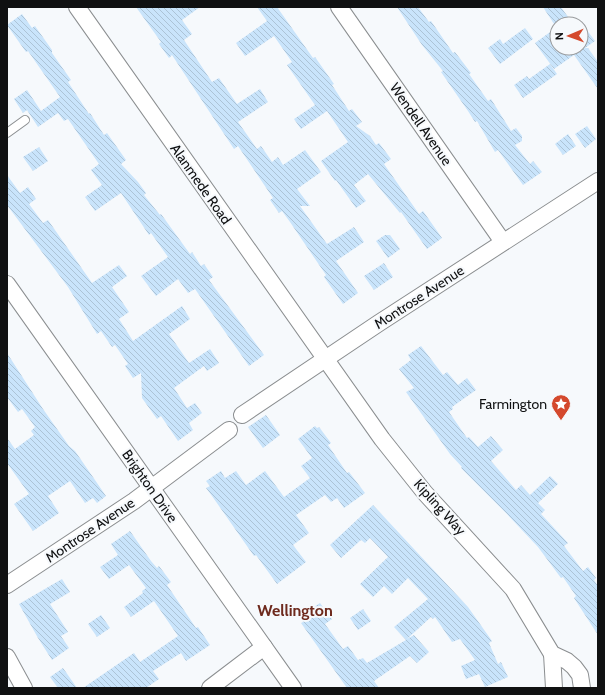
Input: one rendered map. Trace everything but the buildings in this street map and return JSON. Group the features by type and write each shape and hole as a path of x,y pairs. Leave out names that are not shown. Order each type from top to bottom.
{"street":[{"name":"Alanmede Road","path":"77,7 326,360"},
{"name":"Wendell Avenue","path":"339,7 503,242"},
{"name":"Montrose Avenue","path":"242,415 379,323 598,181"},
{"name":"Brighton Drive","path":"7,284 293,688"},
{"name":"Kipling Way","path":"326,360 382,439 425,493 513,589 552,654 554,688"},
{"name":"Montrose Avenue","path":"7,585 134,501 229,430"},
{"path":"210,688 264,647"},
{"path":"552,654 574,666 580,675 582,688"},
{"path":"7,657 24,688"}],"lane":[{"path":"7,133 25,120"}],"place":[{"name":"Farmington","path":"561,421"}],"district":[{"name":"Wellington","path":"295,610"}]}
